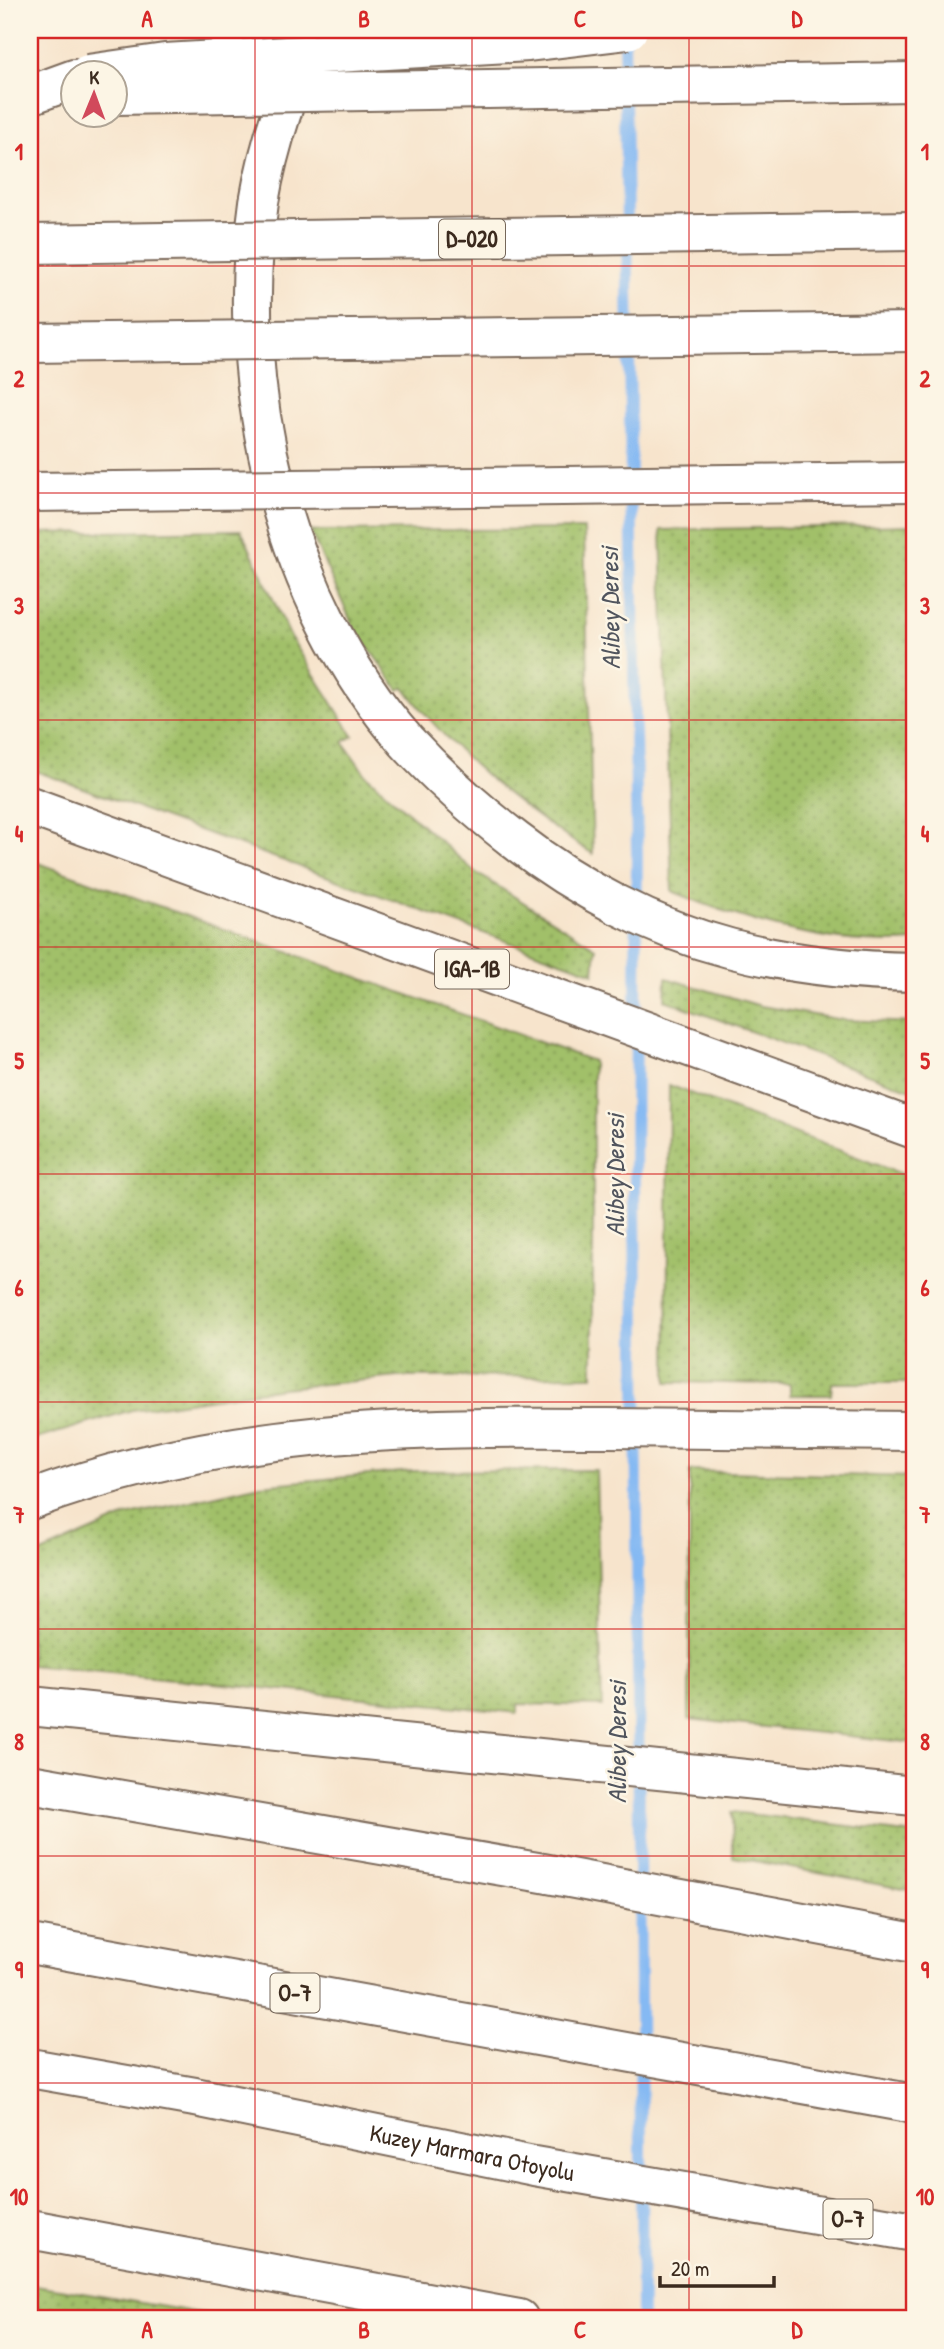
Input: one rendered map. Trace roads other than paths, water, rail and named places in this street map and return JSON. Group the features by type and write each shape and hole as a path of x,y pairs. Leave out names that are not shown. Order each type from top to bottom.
{"highway":[{"path":"313,30 274,135 260,201 251,286 257,384 272,473 289,536 310,588 370,692 405,740 495,824 548,866 615,904 726,947 855,970 914,972"},
{"path":"130,70 230,59 528,43 628,30"},
{"path":"130,95 914,82"},
{"path":"30,96 60,84"},
{"path":"30,96 60,96"},
{"name":"D-020","path":"30,243 914,231"},
{"path":"30,343 914,331"},
{"path":"30,492 914,482"},
{"name":"IGA-1B","path":"30,806 914,1129"},
{"path":"30,1500 93,1477 223,1446 378,1429 510,1427 914,1431"},
{"path":"30,1706 914,1796"},
{"path":"30,1784 543,1873 914,1942"},
{"name":"O-7","path":"30,1944 914,2104"},
{"name":"Kuzey Marmara Otoyolu","path":"30,2068 195,2097 534,2166 783,2207 914,2232"},
{"path":"30,2229 519,2319"}],"waterway":[{"name":"Alibey Deresi","path":"624,34 637,854 635,1185 642,2319"}]}
